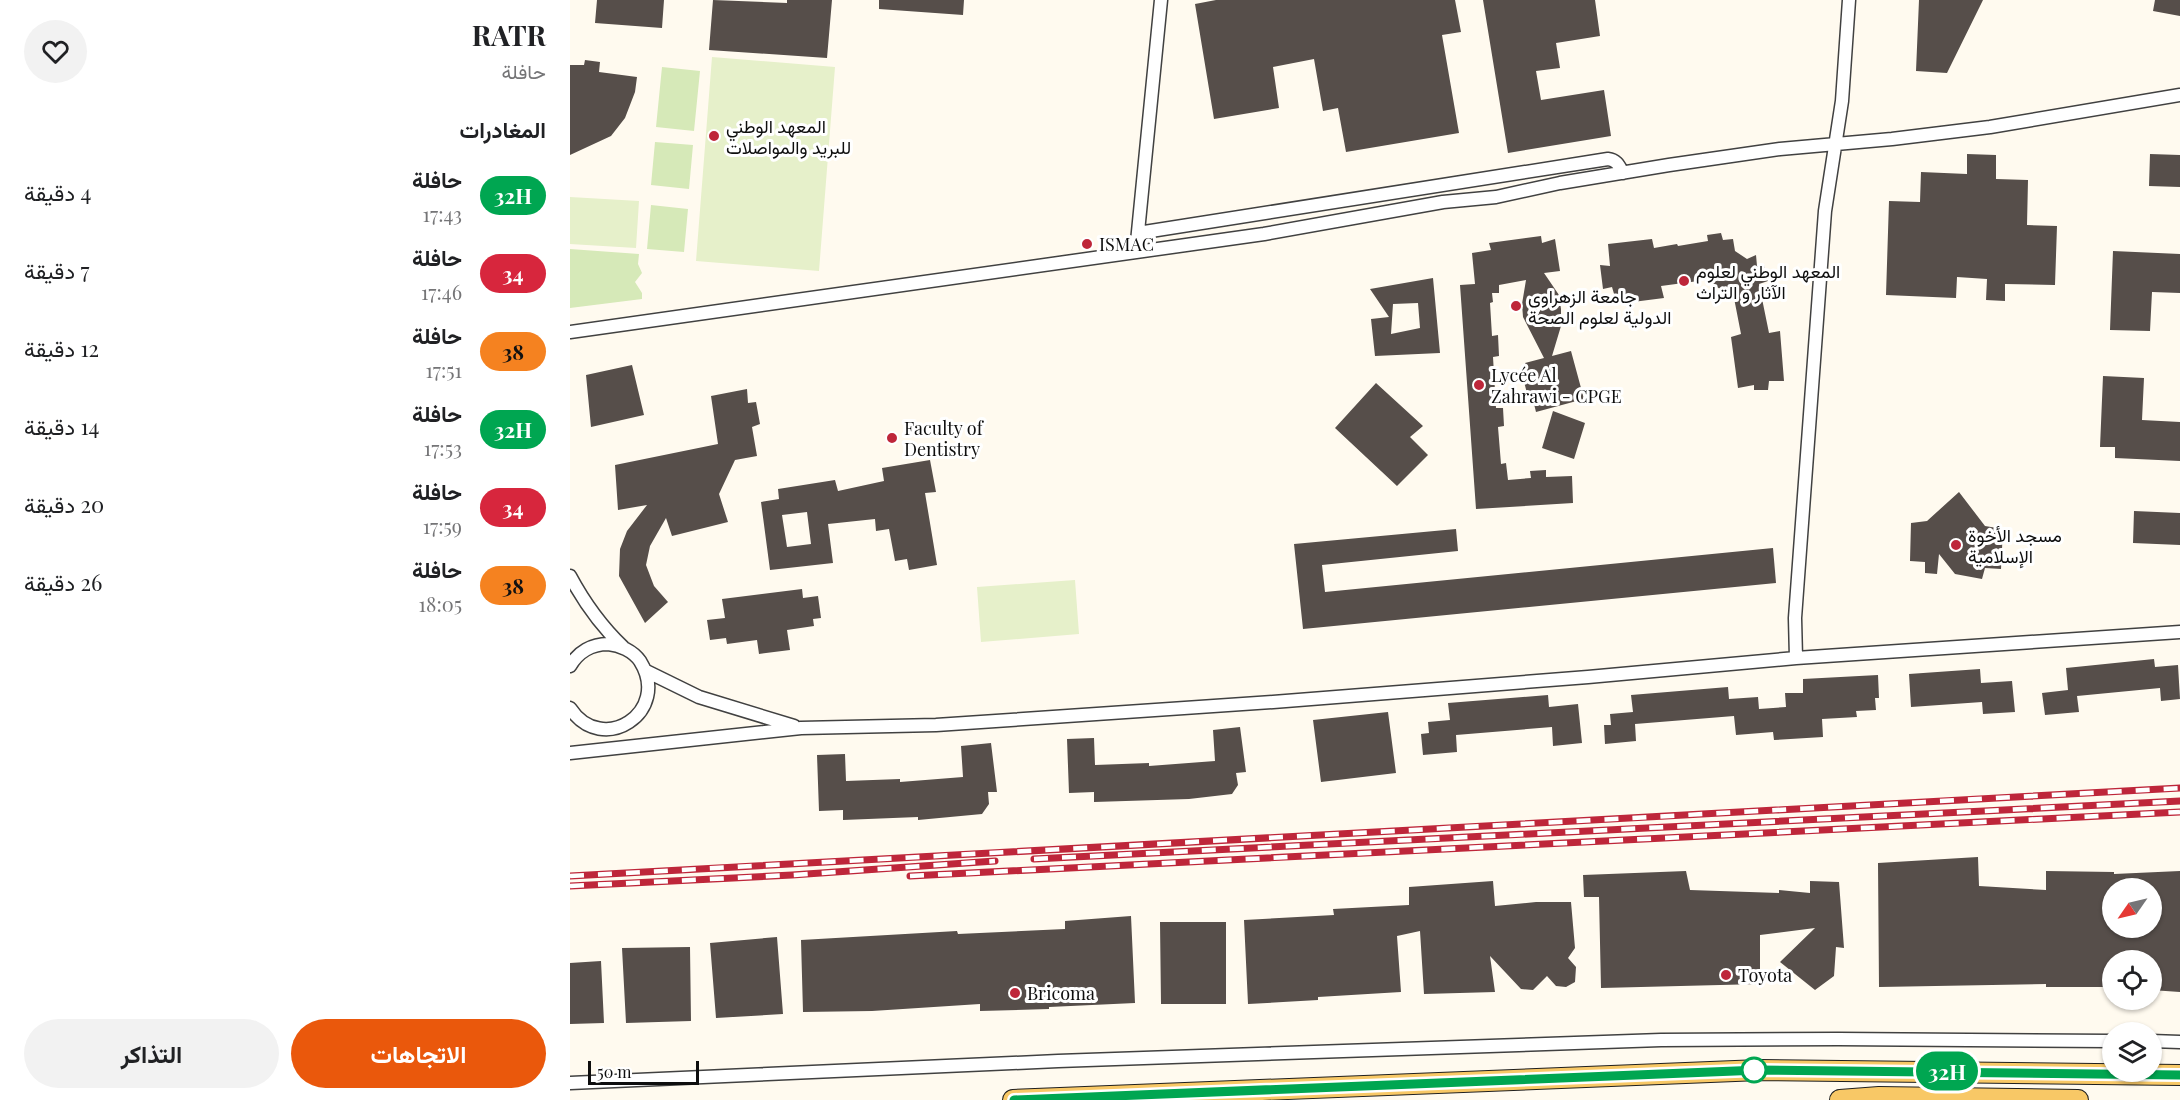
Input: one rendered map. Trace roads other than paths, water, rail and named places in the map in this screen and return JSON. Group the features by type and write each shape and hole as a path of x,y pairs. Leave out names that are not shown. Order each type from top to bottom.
{"main road":[{"path":"1013,1100 1760,1070 2180,1075"},
{"path":"1840,1100 1879,1097 2078,1100"}],"street":[{"path":"1136,252 1161,0"},
{"path":"1796,658 1795,618 1825,211 1837,144 1850,0"},
{"path":"570,332 1275,232 1452,201 1497,197 1560,183 1780,149 1893,139 1990,127 2180,95"},
{"path":"1138,233 1608,159 1613,159 1618,163 1623,173"},
{"path":"570,576 582,600 603,629 637,657 646,671 649,685 647,699 641,712 631,722 618,728 605,729 591,726 580,720 570,708"},
{"path":"570,753 801,729 936,725 1262,703 1796,658 2180,632"},
{"path":"570,666 584,651 597,645 610,644 624,648"},
{"path":"646,671 699,697 801,729"},
{"path":"618,728 618,749"},
{"path":"570,1083 1064,1061 1660,1040 2102,1041"},
{"path":"2162,1041 2180,1042"}],"railway":[{"path":"570,876 2180,788"},
{"path":"1034,859 2180,801"},
{"path":"910,876 2180,812"},
{"path":"570,886 792,875 995,861"}],"place":[{"name":"المعهد الوطني للبريد والمواصلات","path":"714,136"},
{"name":"ISMAC","path":"1087,244"},
{"name":"المعهد الوطني لعلوم الآثار و التراث","path":"1684,281"},
{"name":"جامعة الزهراوي الدولية لعلوم الصحة","path":"1516,306"},
{"name":"Lycée Al Zahrawi - CPGE","path":"1479,385"},
{"name":"Faculty of Dentistry","path":"892,438"},
{"name":"مسجد الأخوة الإسلامية","path":"1956,545"},
{"name":"Toyota","path":"1726,975"},
{"name":"Bricoma","path":"1015,993"}]}
